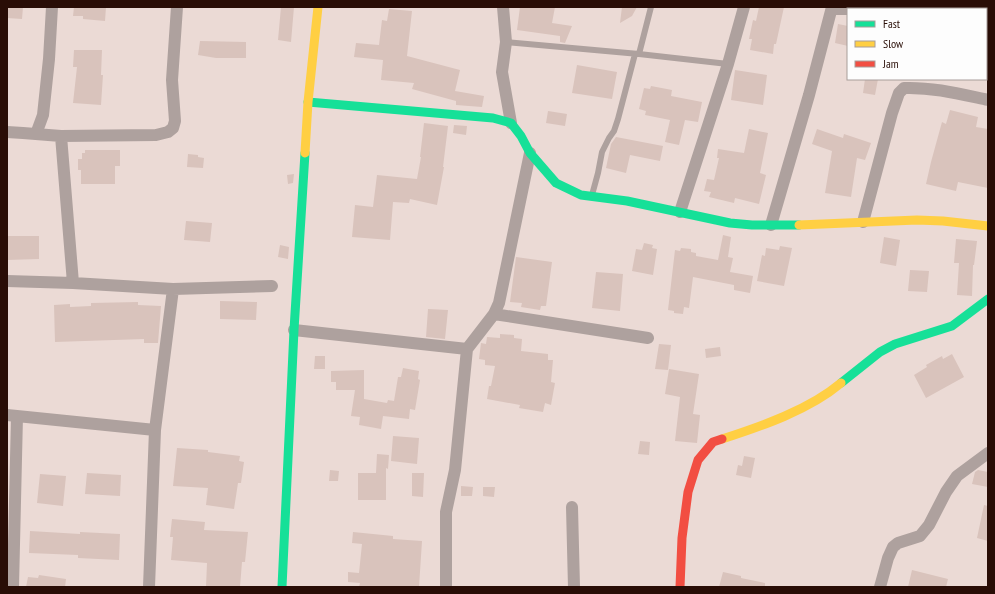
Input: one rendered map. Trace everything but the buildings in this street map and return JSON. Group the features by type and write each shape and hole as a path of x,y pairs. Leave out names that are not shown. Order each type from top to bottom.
{"street":[{"path":"36,134 43,116 52,7"},
{"path":"7,132 61,136 156,135 168,132 173,128 175,121 172,80 177,7"},
{"path":"282,587 294,330 308,102 318,7"},
{"path":"503,7 506,42 502,72 511,123 521,136 530,153 556,183 581,195 627,200 730,223 752,225 917,220 988,226"},
{"path":"680,212 728,64 744,7"},
{"path":"771,225 809,95 832,8 847,9"},
{"path":"863,222 892,113 900,93 904,88 925,88 988,100"},
{"path":"308,102 493,118 511,123"},
{"path":"61,136 72,283"},
{"path":"446,587 446,512 455,470 467,349 494,314 499,303 530,153"},
{"path":"7,281 173,289 272,286"},
{"path":"149,587 155,430 173,289"},
{"path":"680,587 682,538 688,492 698,460 713,442 750,430 800,409 838,386 880,352 895,344 952,326 988,299"},
{"path":"494,314 648,338"},
{"path":"294,330 467,349"},
{"path":"13,587 12,416 155,430"},
{"path":"880,587 888,558 893,547 898,543 920,536 930,525 946,492 957,476 988,453"},
{"path":"572,507 574,587"}],"lane":[{"path":"591,196 598,173 602,152 614,131 651,7"},
{"path":"506,42 728,64"}],"traffic: fast":[{"path":"308,102 493,118 511,123 521,136 530,153 556,183 581,195 627,201 730,223 752,225 799,225"},
{"path":"282,587 294,330 305,153"},
{"path":"841,383 880,352 895,344 952,326 988,299"}],"traffic: slow":[{"path":"305,153 308,102 318,7"},
{"path":"799,225 917,220 988,226"},
{"path":"722,439 769,423 800,409 828,393 841,383"}],"traffic: jam":[{"path":"680,587 682,538 688,492 698,460 713,442 722,439"}]}
